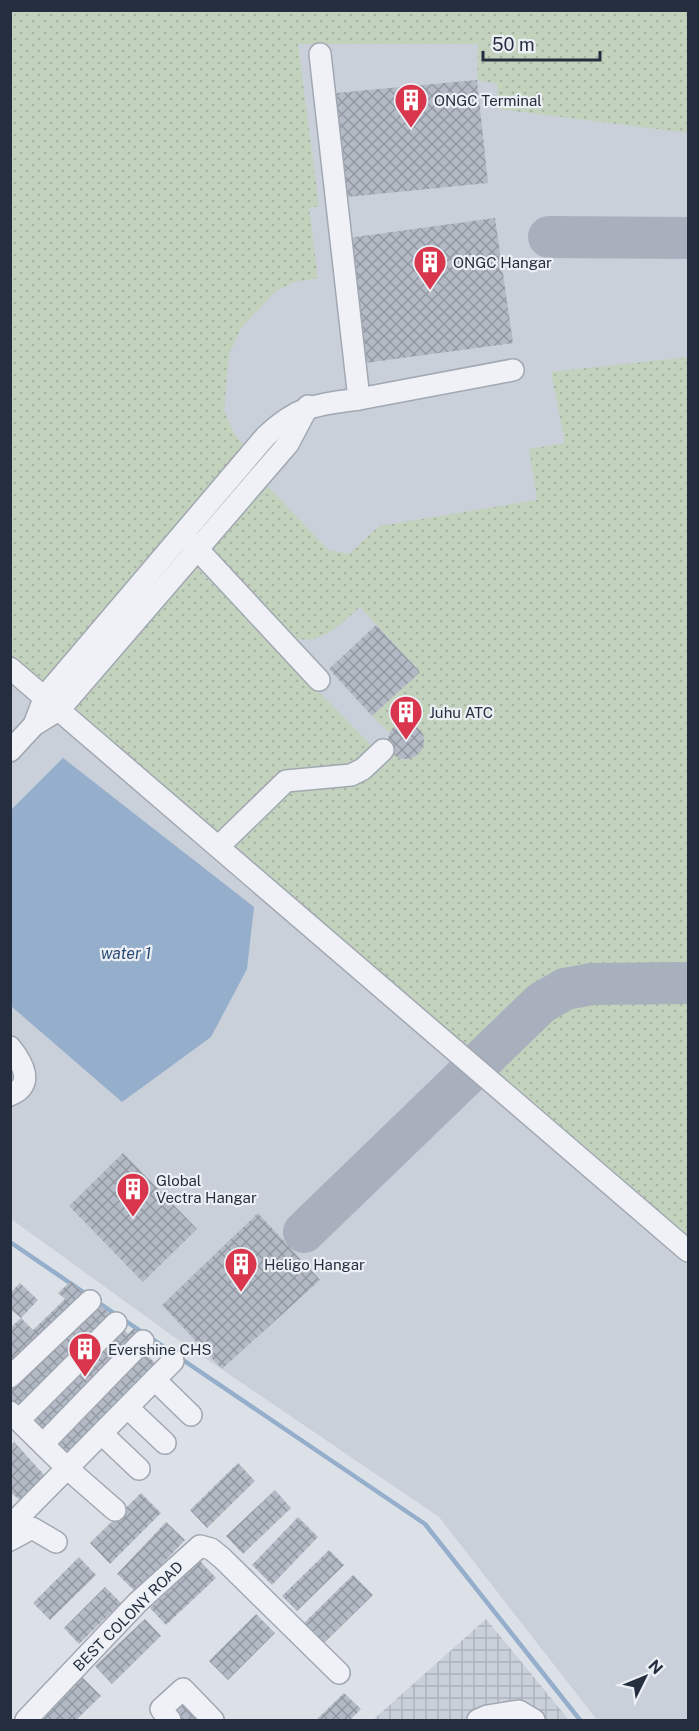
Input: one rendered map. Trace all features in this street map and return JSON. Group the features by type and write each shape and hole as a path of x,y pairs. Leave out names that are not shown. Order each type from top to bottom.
{"street":[{"path":"320,54 359,399"},
{"path":"10,751 190,540 266,436 284,420 308,406 359,399 513,370"},
{"path":"190,540 275,471 308,406"},
{"path":"190,540 319,680"},
{"path":"10,668 688,1251"},
{"path":"219,846 286,781 356,773 383,750"},
{"path":"10,1047 24,1065 26,1076 23,1084 10,1095"},
{"path":"10,1377 90,1301"},
{"path":"115,1510 68,1469 15,1416 116,1323"},
{"path":"43,1444 143,1341"},
{"path":"10,1526 173,1361"},
{"path":"155,1380 191,1415"},
{"path":"128,1408 165,1443"},
{"path":"102,1434 139,1469"},
{"path":"10,1540 28,1528 56,1542"},
{"name":"BEST COLONY ROAD","path":"26,1720 137,1603 200,1546 212,1549 222,1558 339,1673"},
{"path":"170,1720 161,1709 183,1689 213,1720"},
{"path":"478,1720 487,1716 519,1711 534,1720"}],"shaded area":[{"path":"11,11 688,11 688,1720 597,1720 439,1517 177,1339 11,1219"},
{"path":"486,1619 569,1720 373,1720"}],"green space":[{"path":"11,11 688,11 688,133 498,109 497,84 477,80 478,44 298,44 319,206 309,208 318,278 294,282 275,292 242,327 229,354 224,410 235,435 245,447 44,685 11,657"},
{"path":"688,357 688,966 612,965 571,968 554,972 541,978 468,1051 228,845 287,788 392,753 404,760 416,757 424,743 418,728 412,724 403,723 390,733 372,716 420,672 360,607 322,636 303,640 293,638 205,550 264,482 328,550 349,554 379,526 537,500 529,449 565,443 551,372"},
{"path":"193,564 376,750 363,762 282,777 219,837 70,707"},
{"path":"591,990 688,992 688,1241 484,1065 557,1001"}],"water":[{"name":"water 1","path":"63,758 254,907 247,969 211,1037 122,1102 11,1006 11,810"}],"building":[{"name":"ONGC Terminal","path":"477,80 488,183 347,197 336,93"},
{"name":"ONGC Hangar","path":"495,218 513,343 365,363 348,238"},
{"path":"376,625 420,672 372,716 329,669"},
{"name":"Juhu ATC","path":"406,723 419,728 424,741 419,754 406,759 393,754 388,741 393,728"},
{"name":"Global Vectra Hangar","path":"123,1153 197,1229 143,1282 69,1206"},
{"name":"Heligo Hangar","path":"258,1213 320,1280 222,1369 162,1305"},
{"path":"71,1281 88,1298 10,1373 10,1328 21,1318 33,1330 65,1299 58,1293"},
{"path":"20,1283 38,1300 21,1318 10,1309 10,1293"},
{"path":"97,1301 115,1319 22,1414 10,1402 10,1389"},
{"name":"Evershine CHS","path":"119,1325 128,1334 134,1328 143,1337 45,1438 27,1419"},
{"path":"141,1349 159,1367 66,1462 48,1444"},
{"path":"14,1442 47,1478 31,1500 25,1494 20,1500 10,1492 10,1446"},
{"path":"238,1463 255,1481 207,1528 190,1510"},
{"path":"275,1490 291,1508 243,1554 226,1536"},
{"path":"141,1493 161,1513 110,1564 90,1543"},
{"path":"298,1517 318,1537 272,1585 252,1565"},
{"path":"166,1522 185,1540 136,1592 117,1574"},
{"path":"329,1550 344,1565 297,1611 282,1596"},
{"path":"79,1557 96,1575 50,1620 33,1603"},
{"path":"200,1561 216,1578 166,1625 150,1608"},
{"path":"353,1575 373,1595 324,1643 304,1623"},
{"path":"105,1587 121,1603 79,1644 64,1628"},
{"path":"256,1614 275,1633 228,1680 209,1661"},
{"path":"145,1619 161,1636 112,1684 95,1666"},
{"path":"81,1676 101,1696 76,1720 37,1720"},
{"path":"344,1693 361,1709 350,1720 316,1720"},
{"path":"187,1694 211,1720 175,1720 167,1711"}],"waterway":[{"path":"10,1242 89,1296"},
{"path":"96,1301 173,1353"},
{"path":"180,1358 425,1524 580,1720"}],"taxiway":[{"path":"549,237 688,238"},
{"path":"304,1232 541,1003 565,989 592,984 688,983"}],"place":[{"name":"ONGC Terminal","path":"411,129"},
{"name":"ONGC Hangar","path":"430,291"},
{"name":"Juhu ATC","path":"406,741"},
{"name":"Global Vectra Hangar","path":"133,1218"},
{"name":"Heligo Hangar","path":"241,1293"},
{"name":"Evershine CHS","path":"85,1378"}]}
